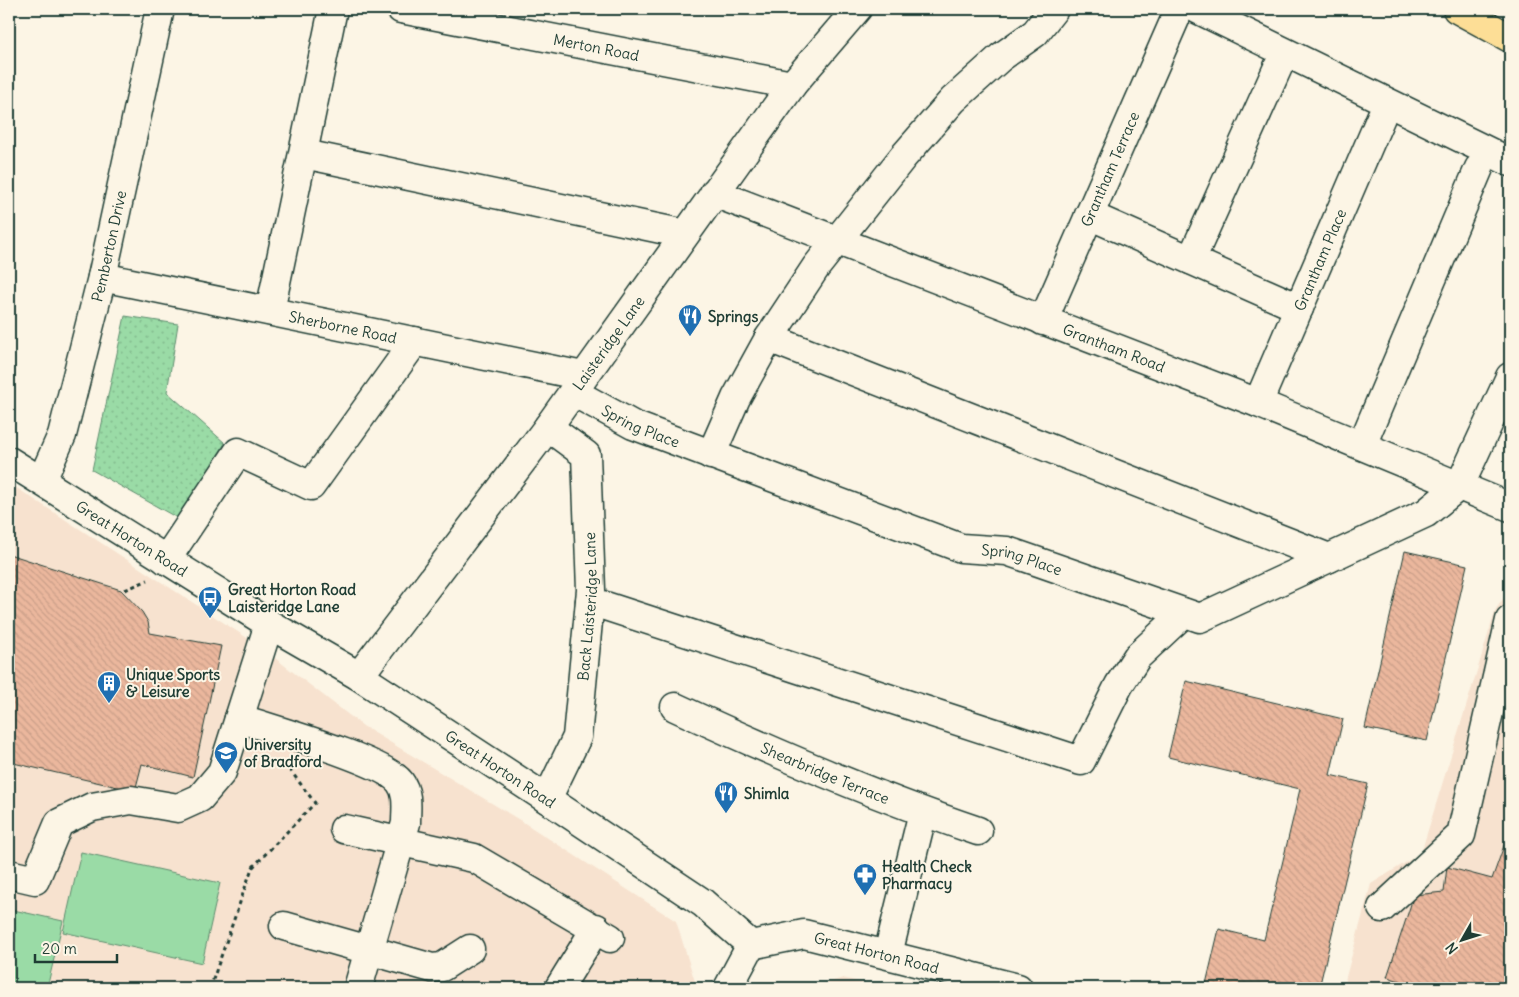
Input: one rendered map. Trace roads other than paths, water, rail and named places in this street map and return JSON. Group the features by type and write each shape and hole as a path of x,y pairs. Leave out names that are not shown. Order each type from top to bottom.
{"main road":[{"path":"1457,9 1510,38"}],"street":[{"name":"Pemberton Drive","path":"42,480 62,435 102,277 160,9"},
{"path":"270,311 333,9"},
{"name":"Merton Road","path":"401,9 792,85"},
{"name":"Laisteridge Lane","path":"359,676 548,428 792,85 857,9"},
{"path":"710,455 736,398 769,338 816,268 904,157 953,100 1001,57 1035,33 1054,9"},
{"path":"1187,13 1510,162"},
{"name":"Grantham Terrace","path":"1043,321 1089,215 1187,13"},
{"path":"1191,260 1278,67"},
{"name":"Grantham Place","path":"1258,403 1381,117"},
{"path":"304,154 685,234"},
{"path":"1362,445 1479,168"},
{"name":"Grantham Road","path":"714,193 1258,403 1510,507"},
{"path":"1089,215 1299,308"},
{"name":"Sherborne Road","path":"102,277 415,341 578,384"},
{"path":"769,338 1329,558"},
{"path":"166,560 238,452 311,486 415,341"},
{"path":"1460,485 1510,377"},
{"name":"Spring Place","path":"578,384 633,425 710,455 961,548 1007,551 1200,618 1426,512 1460,485"},
{"name":"Back Laisteridge Lane","path":"547,799 577,737 590,601 586,454 548,428"},
{"name":"Great Horton Road","path":"9,461 269,624 359,676 703,903 751,945 804,934 1018,988"},
{"path":"590,601 1081,761 1119,685 1137,657 1184,613"},
{"path":"1382,908 1461,835 1510,620"},
{"path":"9,874 35,880 59,823 92,807 132,800 178,808 200,798 222,772 269,624"},
{"name":"Shearbridge Terrace","path":"675,707 782,756 923,812 978,831"},
{"path":"239,718 349,755 390,772 400,783 407,798 406,823 358,988"},
{"path":"888,954 923,812"},
{"path":"344,829 474,858 603,933 559,988"},
{"path":"284,926 432,968 442,967 470,949"},
{"path":"728,988 751,945"}],"place":[{"name":"Springs","path":"690,337"},
{"name":"Great Horton Road Laisteridge Lane","path":"210,619"},
{"name":"Unique Sports & Leisure","path":"109,704"},
{"name":"University of Bradford","path":"226,774"},
{"name":"Shimla","path":"726,814"},
{"name":"Health Check Pharmacy","path":"865,896"}]}
